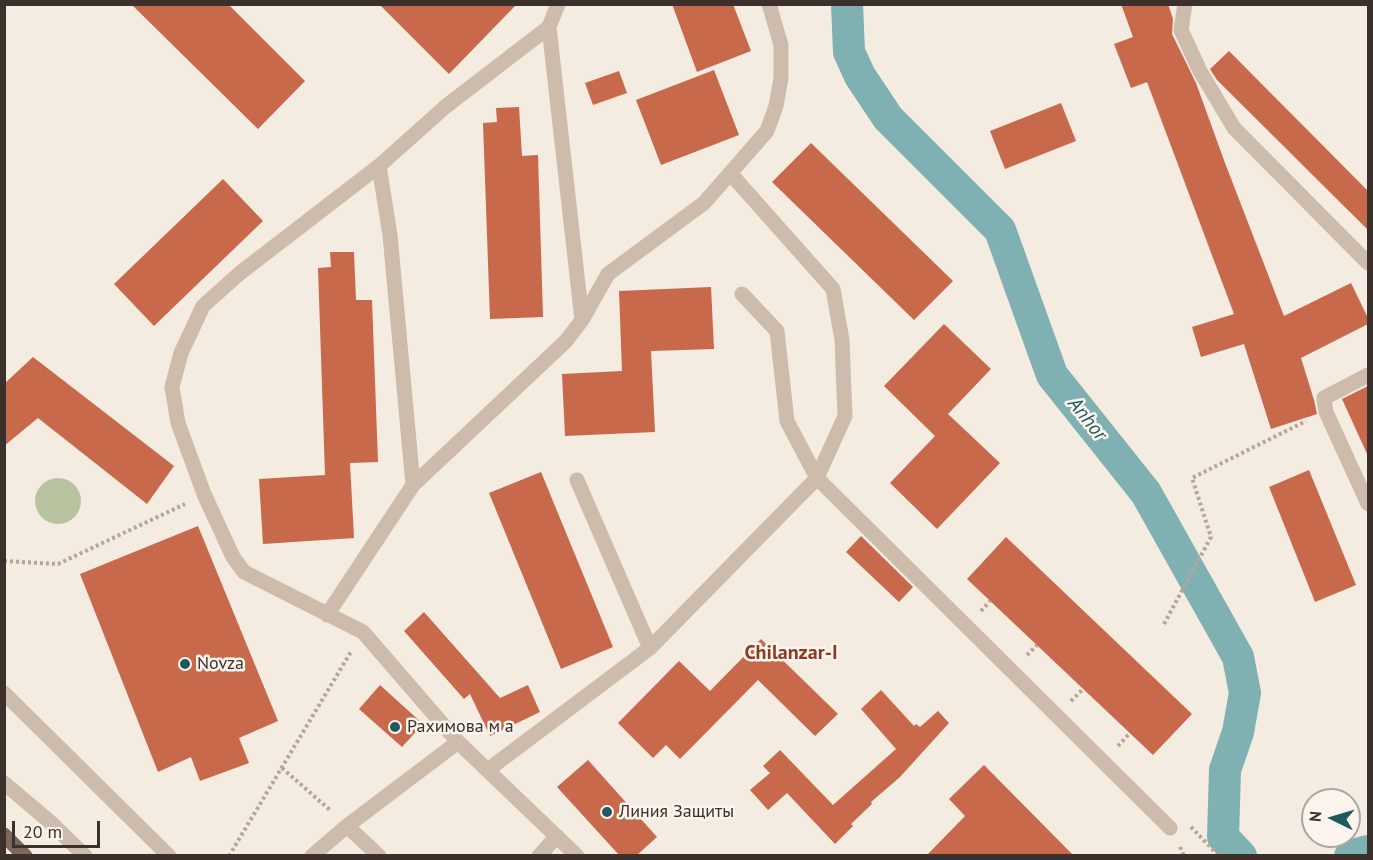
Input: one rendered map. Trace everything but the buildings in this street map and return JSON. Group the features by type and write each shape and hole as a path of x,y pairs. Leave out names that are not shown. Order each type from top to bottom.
{"main road":[{"path":"4,835 25,855"}],"street":[{"path":"558,4 549,27 582,320"},
{"path":"327,615 413,485 566,341 582,320 608,274 704,203 767,131 776,106 781,45 769,4"},
{"path":"1185,4 1181,30 1200,71 1234,128 1368,263"},
{"path":"549,27 445,107 379,166 240,273 203,306 181,353 172,387 178,423 204,494 233,557 244,572 363,632 458,742 578,855"},
{"path":"379,166 390,235 413,485"},
{"path":"489,769 650,648 817,478 845,416 842,340 833,289 730,173"},
{"path":"742,294 777,331 787,421 817,478 1177,823"},
{"path":"1368,375 1324,398 1326,412 1368,504"},
{"path":"577,480 650,648"},
{"path":"4,693 169,855"},
{"path":"312,855 458,742"},
{"path":"4,783 85,855"},
{"path":"347,826 379,855"},
{"path":"539,855 557,836"}],"path":[{"path":"1164,624 1211,537 1192,478 1326,412"},
{"path":"4,561 58,564 204,494"},
{"path":"229,855 363,632"},
{"path":"282,768 347,826"},
{"path":"1177,823 1219,855"}],"green space":[{"path":"58,478 67,479 74,485 80,492 80,510 74,517 67,523 58,524 49,523 42,517 36,510 35,501 36,492 42,485 49,479"}],"waterway":[{"name":"Anhor","path":"847,4 849,52 860,76 888,118 1000,230 1052,375 1146,493 1238,657 1245,693 1238,732 1225,770 1223,837 1241,856"},
{"name":"Anhor","path":"1350,856 1368,851"}],"place":[{"name":"Novza","path":"185,664"},
{"name":"Рахимова м а","path":"395,727"},
{"name":"Линия Защиты","path":"607,812"}],"district":[{"name":"Chilanzar-I","path":"791,653"}]}
